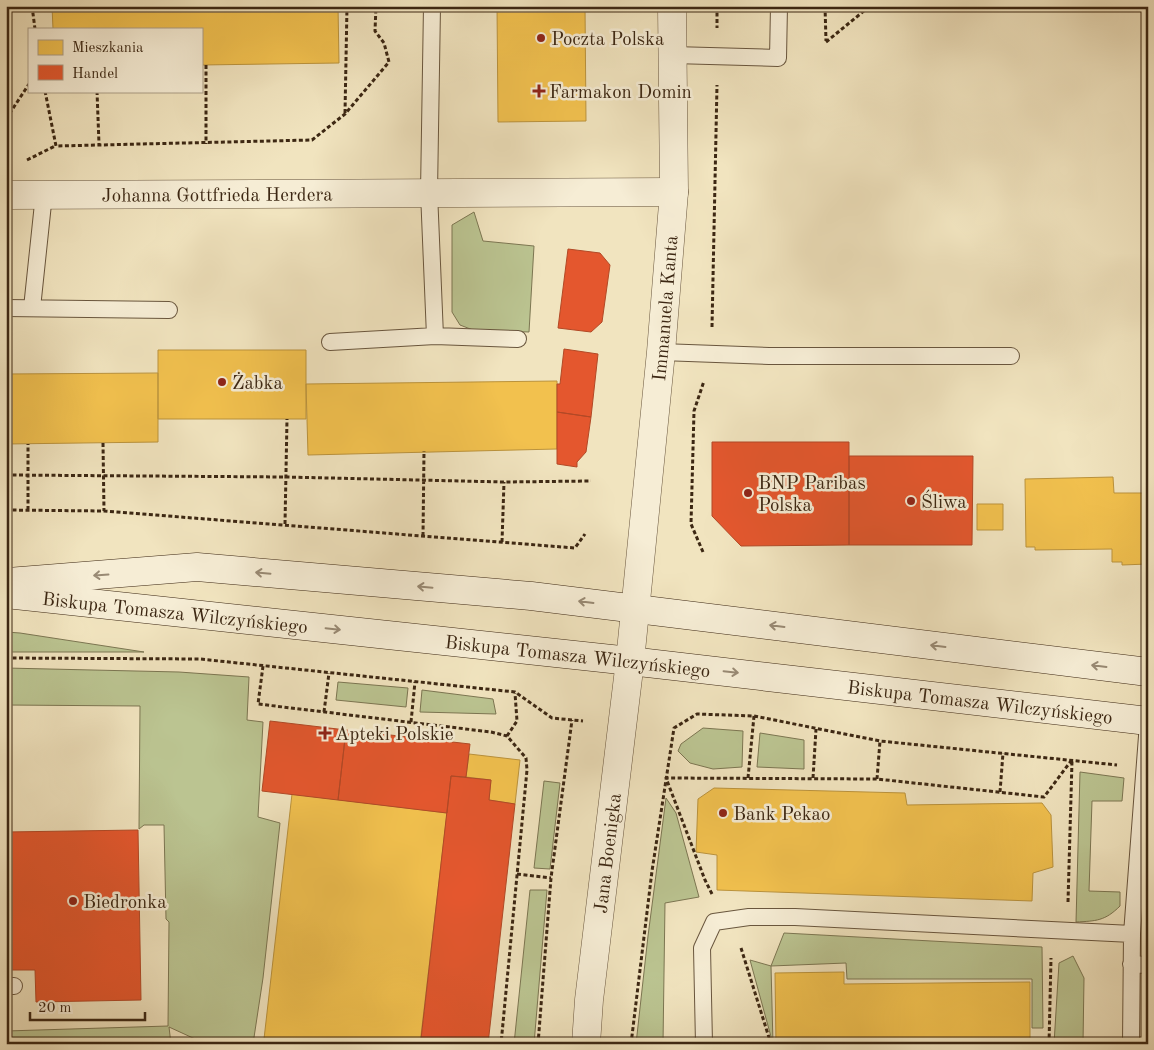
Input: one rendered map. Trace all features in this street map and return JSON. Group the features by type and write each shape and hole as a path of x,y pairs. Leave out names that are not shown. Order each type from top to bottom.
{"street":[{"name":"Immanuela Kanta","path":"630,661 661,352 674,192 672,6"},
{"name":"Johanna Gottfrieda Herdera","path":"6,194 674,192"},
{"name":"Biskupa Tomasza Wilczyńskiego","path":"6,582 197,568 531,596 1148,672"},
{"name":"Biskupa Tomasza Wilczyńskiego","path":"6,594 630,661 1148,722"},
{"name":"Jana Boenigka","path":"586,1044 590,990 630,661"}],"lane":[{"path":"432,6 429,192 436,336"},
{"path":"673,55 778,58 779,6"},
{"path":"32,308 44,194"},
{"path":"6,308 170,310"},
{"path":"330,342 436,336 518,339"},
{"path":"661,352 769,356 1011,356"},
{"path":"1131,1044 1132,934 1148,722"},
{"path":"704,1044 702,948 714,922 749,917 794,917 1132,934"},
{"path":"1131,964 1148,965"}],"path":[{"path":"32,6 35,28"},
{"path":"345,114 347,6"},
{"path":"23,162 56,146 206,144 312,140 345,114 388,62 384,44 375,31 376,6"},
{"path":"717,6 717,31"},
{"path":"825,6 826,42 870,6"},
{"path":"206,65 206,144"},
{"path":"711,336 717,77"},
{"path":"6,119 28,86"},
{"path":"45,92 56,146"},
{"path":"97,92 99,144"},
{"path":"703,552 691,524 694,411 705,379"},
{"path":"285,524 287,419"},
{"path":"103,443 104,511"},
{"path":"28,444 28,510"},
{"path":"423,536 424,451"},
{"path":"6,475 504,482 591,481"},
{"path":"502,542 504,482"},
{"path":"6,510 104,511 575,548 584,534"},
{"path":"6,658 200,659 515,692 552,718 583,721"},
{"path":"262,666 258,704 491,732 507,736 526,758 527,770 501,1044"},
{"path":"324,712 329,673"},
{"path":"411,722 415,682"},
{"path":"507,736 517,721 515,692"},
{"path":"631,1044 652,871 674,728 697,714 754,716 880,741 1144,768"},
{"path":"748,778 754,716"},
{"path":"538,1044 551,878 572,720"},
{"path":"814,778 816,729"},
{"path":"877,779 880,741"},
{"path":"1000,792 1003,753"},
{"path":"666,778 877,779 1044,797 1072,760"},
{"path":"666,778 705,880 744,952 760,1014 771,1044"},
{"path":"517,874 551,878"}],"green space":[{"path":"474,212 483,241 534,246 529,332 473,330 460,325 452,312 452,225"},
{"path":"6,632 20,633 144,652 6,652"},
{"path":"6,668 179,672 249,677 247,720 263,722 258,817 280,823 263,978 253,1044 206,1044 169,1027 171,1044 6,1044 6,1031 168,1026 169,922 166,919 164,825 144,825 139,829 140,706 6,705"},
{"path":"338,682 408,688 406,707 336,700"},
{"path":"422,690 493,699 496,714 420,712"},
{"path":"703,728 743,731 742,767 713,769 690,763 678,751 681,744"},
{"path":"760,733 804,740 804,769 757,767"},
{"path":"1080,772 1124,778 1122,801 1092,801 1089,891 1120,892 1120,906 1110,915 1100,919 1076,922"},
{"path":"544,781 560,783 550,869 534,868"},
{"path":"666,798 676,813 699,897 665,903 663,1044 636,1044 648,936"},
{"path":"530,890 547,890 534,1044 514,1044"},
{"path":"784,933 1042,947 1043,1028 1032,1028 1032,979 847,979 846,963 771,966"},
{"path":"1073,956 1084,978 1083,1044 1054,1044 1059,963"},
{"path":"750,960 771,966 773,1044"}],"building: Mieszkania":[{"path":"52,6 338,6 339,63 202,65 202,28 53,28"},
{"path":"497,6 585,6 586,121 498,122"},
{"path":"158,350 306,350 306,419 158,419"},
{"path":"158,373 158,442 6,444 6,374"},
{"path":"557,381 557,449 308,455 306,384"},
{"path":"1113,477 1114,493 1148,493 1148,564 1122,565 1122,562 1112,562 1112,549 1035,550 1035,547 1026,547 1025,479"},
{"path":"977,504 1003,504 1003,530 977,530"},
{"path":"469,754 520,760 515,804 489,800 491,780 466,777"},
{"path":"714,788 905,793 907,805 1042,803 1051,815 1053,867 1033,873 1032,901 717,890 717,855 696,852 698,799"},
{"path":"292,794 447,813 420,1044 309,1044 264,1039"},
{"path":"844,972 844,984 1030,982 1030,1044 776,1044 775,973"}],"building: Handel":[{"path":"568,249 600,253 610,265 602,322 591,332 558,328"},
{"path":"564,349 598,354 591,417 557,412 557,384 560,384"},
{"path":"557,412 591,417 586,452 577,462 577,467 557,464"},
{"path":"712,442 849,442 849,545 741,546 712,516"},
{"name":"Śliwa","path":"849,456 973,456 972,545 849,545"},
{"path":"270,721 346,730 338,800 262,791"},
{"path":"346,730 470,744 466,777 451,776 447,813 338,800"},
{"path":"451,776 491,780 489,800 515,804 488,1044 466,1044 421,1039"},
{"name":"Biedronka","path":"138,830 141,1000 36,1002 35,970 6,970 6,832"}],"place":[{"name":"Poczta Polska","path":"541,38"},
{"name":"Farmakon Domin","path":"539,91"},
{"name":"Żabka","path":"222,382"},
{"name":"BNP Paribas Polska","path":"748,493"},
{"name":"Śliwa","path":"911,501"},
{"name":"Apteki Polskie","path":"325,733"},
{"name":"Bank Pekao","path":"723,813"},
{"name":"Biedronka","path":"73,901"}]}
